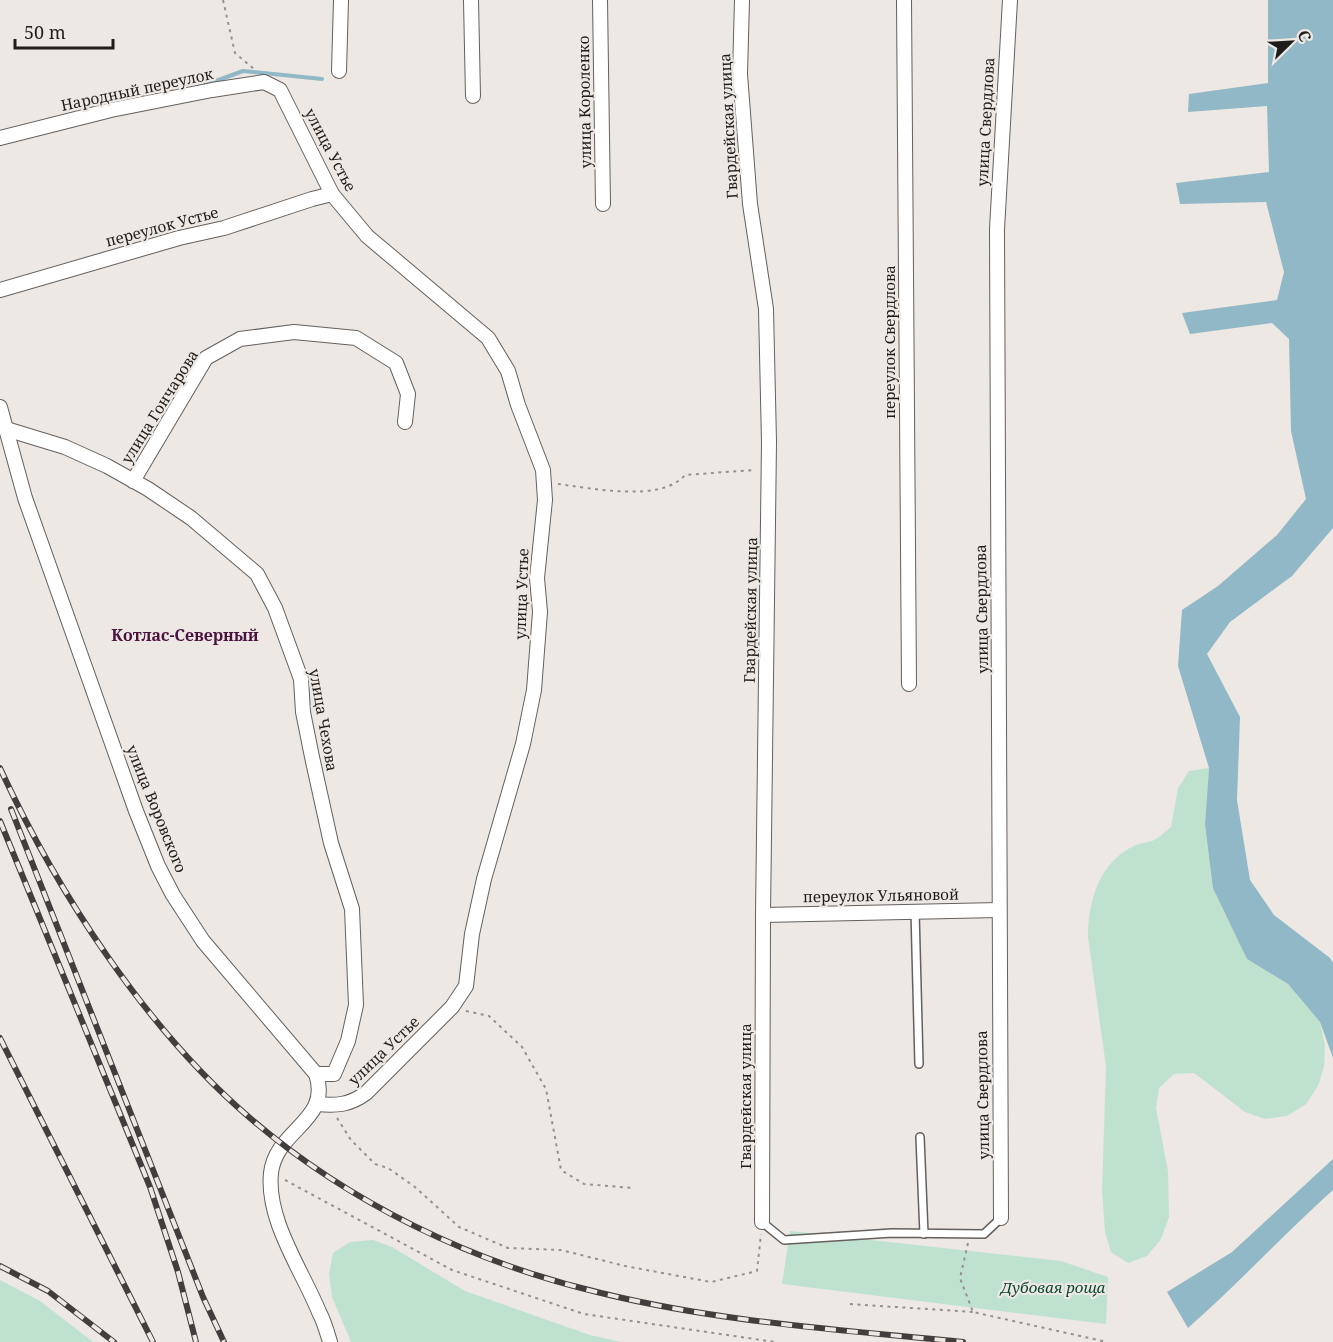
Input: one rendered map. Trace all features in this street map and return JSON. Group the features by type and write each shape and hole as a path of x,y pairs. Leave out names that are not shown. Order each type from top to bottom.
{"street":[{"path":"339,71 341,0"},
{"path":"471,0 473,96"},
{"name":"улица Короленко","path":"600,0 603,204"},
{"name":"Гвардейская улица","path":"742,0 740,74 750,204 766,309 769,470 763,915 762,1222"},
{"name":"переулок Свердлова","path":"904,0 909,684"},
{"name":"улица Свердлова","path":"1001,1218 997,229 1011,0"},
{"name":"Народный переулок","path":"0,138 111,110 212,90 264,82 280,90"},
{"name":"улица Устье","path":"280,90 332,194 367,236 488,338 508,371 518,405 548,483 537,578 540,612 534,690 523,744 482,890 472,934 466,986 452,1007 356,1101 332,1106 317,1104"},
{"name":"переулок Устье","path":"0,290 178,238 224,228 332,194"},
{"name":"улица Гончарова","path":"133,481 206,358 240,339 294,332 357,338 396,363 408,394 405,422"},
{"name":"улица Воровского","path":"0,407 29,509 132,800 158,866 172,895 203,941 316,1074"},
{"name":"улица Чехова","path":"6,429 65,447 107,466 191,518 257,574 275,608 301,679 303,712 331,843 352,909 356,960 356,1005 348,1041 334,1074 316,1074"},
{"name":"переулок Ульяновой","path":"763,915 999,910"},
{"path":"316,1074 320,1085 317,1104 311,1114 282,1144 271,1172 271,1192 281,1229 320,1313 330,1342"}],"lane":[{"path":"915,911 919,1064"},
{"path":"920,1137 924,1234"},
{"path":"762,1222 784,1240 892,1233 984,1234 1001,1218"}],"path":[{"path":"223,0 235,52"},
{"path":"548,483 635,493 651,492 685,475 769,470"},
{"path":"452,1007 489,1016 522,1047 546,1089 561,1170 584,1184 633,1188"},
{"path":"332,1106 340,1125 364,1155 375,1164 388,1168 415,1187 459,1227 508,1248 561,1250 625,1266 711,1282 757,1271 762,1222"},
{"path":"271,1172 315,1198 452,1270 584,1314 775,1342"},
{"path":"970,1234 960,1278 973,1311"},
{"path":"850,1304 973,1311 1107,1342"}],"green space":[{"path":"1209,768 1205,824 1247,959 1288,984 1320,1022 1325,1046 1324,1067 1318,1086 1306,1104 1287,1116 1265,1119 1245,1112 1194,1073 1174,1074 1159,1088 1156,1108 1168,1171 1169,1217 1161,1239 1147,1256 1128,1263 1111,1252 1105,1232 1102,1191 1106,1067 1088,937 1090,910 1098,884 1112,862 1136,845 1155,840 1171,827 1178,788 1189,771"},
{"name":"Дубовая роща","path":"790,1231 1061,1261 1108,1277 1106,1324 782,1284"},
{"path":"373,1240 392,1247 465,1291 590,1335 621,1342 351,1342 332,1297 329,1274 333,1253 350,1242"},
{"path":"0,1280 40,1301 93,1342 0,1342"}],"water":[{"path":"1268,0 1333,0 1333,528 1292,576 1230,622 1207,654 1240,717 1237,800 1250,880 1274,915 1330,958 1333,963 1333,1058 1320,1022 1288,984 1247,959 1213,888 1205,824 1209,768 1178,666 1182,610 1218,586 1277,535 1306,499 1291,431 1289,339 1272,323 1190,334 1182,313 1277,300 1284,272 1266,202 1180,204 1176,183 1269,172 1267,106 1188,112 1189,94 1268,83"},
{"path":"1333,1159 1333,1190 1188,1328 1167,1292 1232,1252"}],"waterway":[{"path":"205,85 243,71 322,79"}],"railway":[{"path":"0,768 48,862 77,910 140,1001 175,1043 250,1118 288,1149 371,1203 460,1247 506,1265 601,1293 735,1318 963,1342"},
{"path":"11,809 203,1297 224,1342"},
{"path":"0,821 150,1187 178,1272 196,1342"},
{"path":"0,1038 153,1342"},
{"path":"0,1266 48,1291 114,1342"}],"district":[{"name":"Котлас-Северный","path":"185,635"}]}
